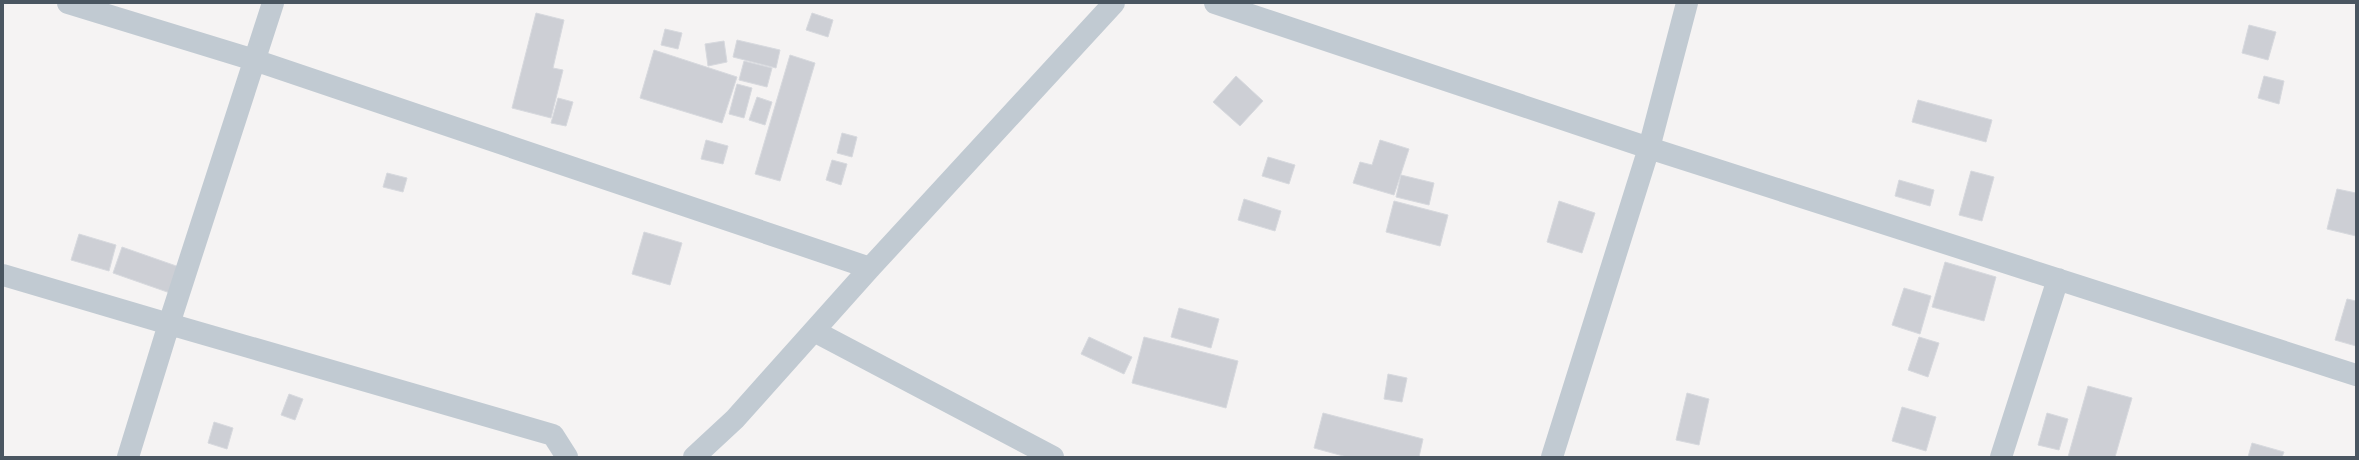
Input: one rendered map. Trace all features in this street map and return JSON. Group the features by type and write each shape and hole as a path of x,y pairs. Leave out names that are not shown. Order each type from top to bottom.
{"street":[{"path":"68,3 254,60 870,268"},
{"path":"128,457 169,324 273,3"},
{"path":"694,457 735,419 870,268 1114,3"},
{"path":"1215,3 1649,148 2356,375"},
{"path":"1552,457 1649,148 1687,3"},
{"path":"3,275 554,435 567,457"},
{"path":"2001,457 2058,279"},
{"path":"814,330 1053,457"}],"building":[{"path":"536,13 564,20 553,68 563,70 551,118 512,108"},
{"path":"812,13 833,20 828,37 806,30"},
{"path":"2249,25 2276,32 2268,60 2242,53"},
{"path":"665,29 682,33 678,49 661,45"},
{"path":"737,40 780,50 776,68 733,57"},
{"path":"724,41 727,62 708,66 705,44"},
{"path":"654,50 737,77 722,123 640,98"},
{"path":"790,55 815,63 780,181 755,174"},
{"path":"744,61 772,68 767,87 739,80"},
{"path":"1236,76 1263,101 1240,126 1213,102"},
{"path":"2264,76 2284,81 2279,104 2258,98"},
{"path":"737,84 752,88 744,118 729,114"},
{"path":"757,97 772,102 765,125 749,120"},
{"path":"558,98 573,102 566,126 551,123"},
{"path":"1918,100 1992,120 1986,142 1912,122"},
{"path":"842,133 857,137 852,157 837,153"},
{"path":"706,140 728,146 723,164 701,159"},
{"path":"1380,140 1409,149 1394,195 1353,183 1360,162 1372,165"},
{"path":"1268,157 1295,165 1289,184 1262,176"},
{"path":"832,160 847,164 841,185 826,180"},
{"path":"1971,171 1994,177 1982,221 1959,215"},
{"path":"387,173 407,178 403,192 383,187"},
{"path":"1401,175 1434,183 1429,205 1396,197"},
{"path":"1899,180 1934,190 1930,206 1895,196"},
{"path":"2337,189 2356,193 2356,236 2327,229"},
{"path":"1244,199 1281,211 1275,231 1238,220"},
{"path":"1394,201 1448,215 1440,246 1386,232"},
{"path":"1559,201 1595,213 1582,253 1547,242"},
{"path":"644,232 682,243 670,285 632,274"},
{"path":"79,234 116,245 109,271 71,260"},
{"path":"122,247 182,268 173,294 113,273"},
{"path":"1945,262 1996,277 1984,321 1932,307"},
{"path":"1904,288 1931,296 1920,334 1892,325"},
{"path":"2347,299 2356,301 2356,346 2335,340"},
{"path":"1179,308 1219,319 1211,348 1171,337"},
{"path":"1089,337 1132,357 1124,374 1081,354"},
{"path":"1144,337 1238,361 1226,408 1132,383"},
{"path":"1919,337 1939,343 1928,377 1908,370"},
{"path":"1388,374 1407,378 1402,402 1384,399"},
{"path":"2088,386 2132,398 2115,457 2068,457"},
{"path":"1687,393 1709,399 1699,445 1676,440"},
{"path":"289,394 303,399 295,420 281,415"},
{"path":"1902,407 1936,417 1926,451 1892,441"},
{"path":"1323,413 1423,439 1419,457 1347,457 1314,448"},
{"path":"2047,413 2068,419 2059,450 2038,445"},
{"path":"214,422 233,428 227,449 208,443"},
{"path":"2252,443 2284,452 2282,457 2248,457"}]}
